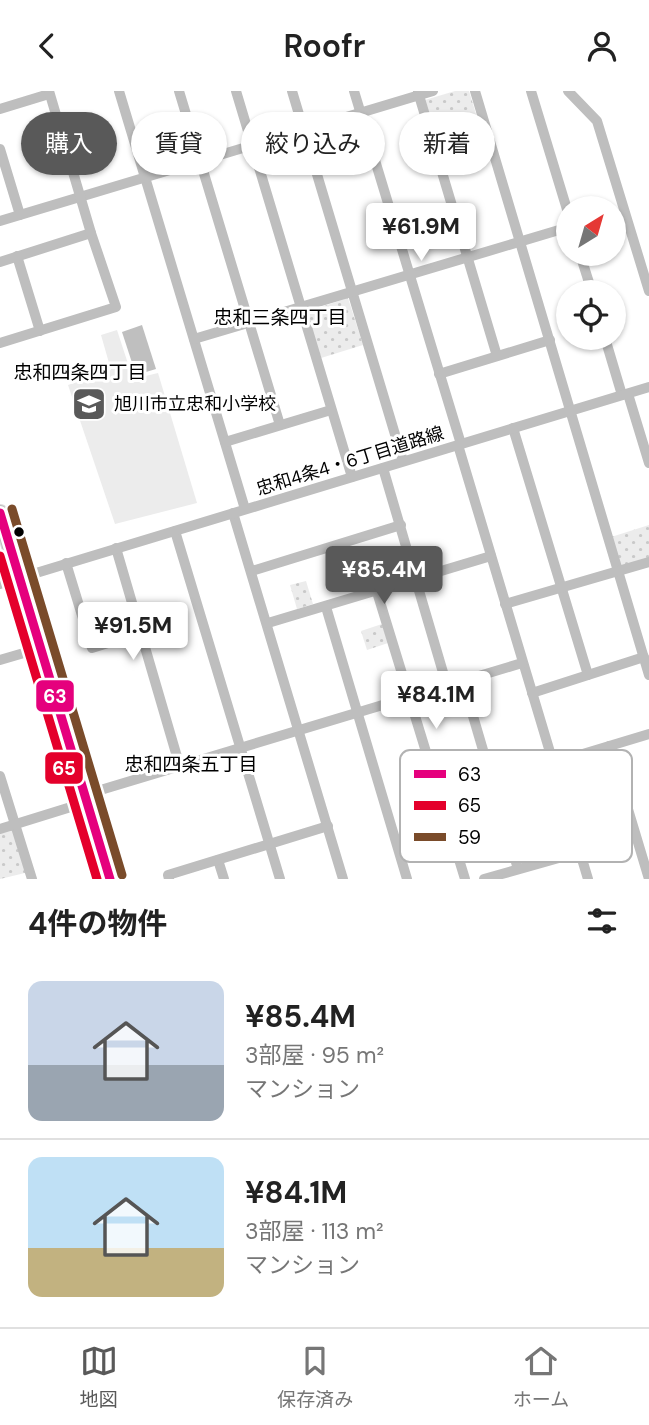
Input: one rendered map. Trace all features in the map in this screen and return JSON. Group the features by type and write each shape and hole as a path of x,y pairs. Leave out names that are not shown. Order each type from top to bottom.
{"main road":[{"path":"0,513 110,879"}],"street":[{"path":"119,91 245,509"},
{"path":"179,91 185,112"},
{"path":"236,91 242,112"},
{"path":"292,91 298,112"},
{"path":"354,91 360,112"},
{"path":"363,112 418,93 433,91"},
{"path":"475,91 649,675"},
{"path":"531,91 563,196"},
{"path":"568,91 597,121 615,196"},
{"path":"0,109 49,92 116,307 0,343"},
{"path":"418,93 497,356"},
{"path":"0,149 20,215"},
{"path":"0,221 151,175"},
{"path":"205,175 280,425"},
{"path":"261,175 352,477"},
{"path":"317,175 403,461"},
{"path":"379,175 459,444 649,387"},
{"path":"626,230 649,291"},
{"path":"194,339 556,231"},
{"path":"0,262 91,233"},
{"path":"17,256 40,331"},
{"path":"439,374 550,340"},
{"path":"609,350 649,463"},
{"path":"225,443 331,410"},
{"path":"513,428 587,675"},
{"name":"忠和4条4・6丁目道路線","path":"0,584 459,444 549,750"},
{"path":"383,468 447,686"},
{"path":"233,513 343,879"},
{"path":"252,571 401,524"},
{"path":"175,530 280,879"},
{"path":"116,548 180,767"},
{"path":"268,624 491,556"},
{"path":"505,604 649,562"},
{"path":"66,563 92,648 141,633"},
{"path":"377,592 426,750"},
{"path":"326,607 400,856"},
{"path":"0,660 41,648"},
{"path":"532,693 644,657"},
{"path":"0,829 180,767 523,663"},
{"path":"463,681 483,750"},
{"path":"596,750 649,734"},
{"path":"609,746 610,750"},
{"path":"0,776 32,879"},
{"path":"632,822 649,879"},
{"path":"169,879 168,875 328,826"},
{"path":"218,860 224,879"},
{"path":"402,862 407,879"},
{"path":"459,862 464,879"},
{"path":"516,862 518,869"},
{"path":"484,879 544,862"},
{"name":"忠和4条4・6丁目道路線","path":"583,862 588,879"}],"shaded area":[{"path":"455,91 469,91 475,112 429,112 425,100"},
{"path":"348,298 363,345 321,358 306,312"},
{"path":"142,325 156,369 136,375 122,332"},
{"path":"117,330 133,379 158,373 197,503 115,524 68,385 111,370 101,335"},
{"path":"649,525 649,562 618,571 608,538"},
{"path":"306,581 313,604 297,609 290,585"},
{"path":"382,624 388,643 367,650 361,631"},
{"path":"15,825 29,872 0,879 0,829"}],"transit line":[{"name":"59","path":"12,509 122,875"},
{"name":"63","path":"0,513 110,879"},
{"name":"65","path":"0,556 97,879"}],"place":[{"name":"旭川市立忠和小学校","path":"89,404"}],"district":[{"name":"忠和三条四丁目","path":"280,317"},
{"name":"忠和四条四丁目","path":"80,372"},
{"name":"忠和四条五丁目","path":"191,764"}]}
